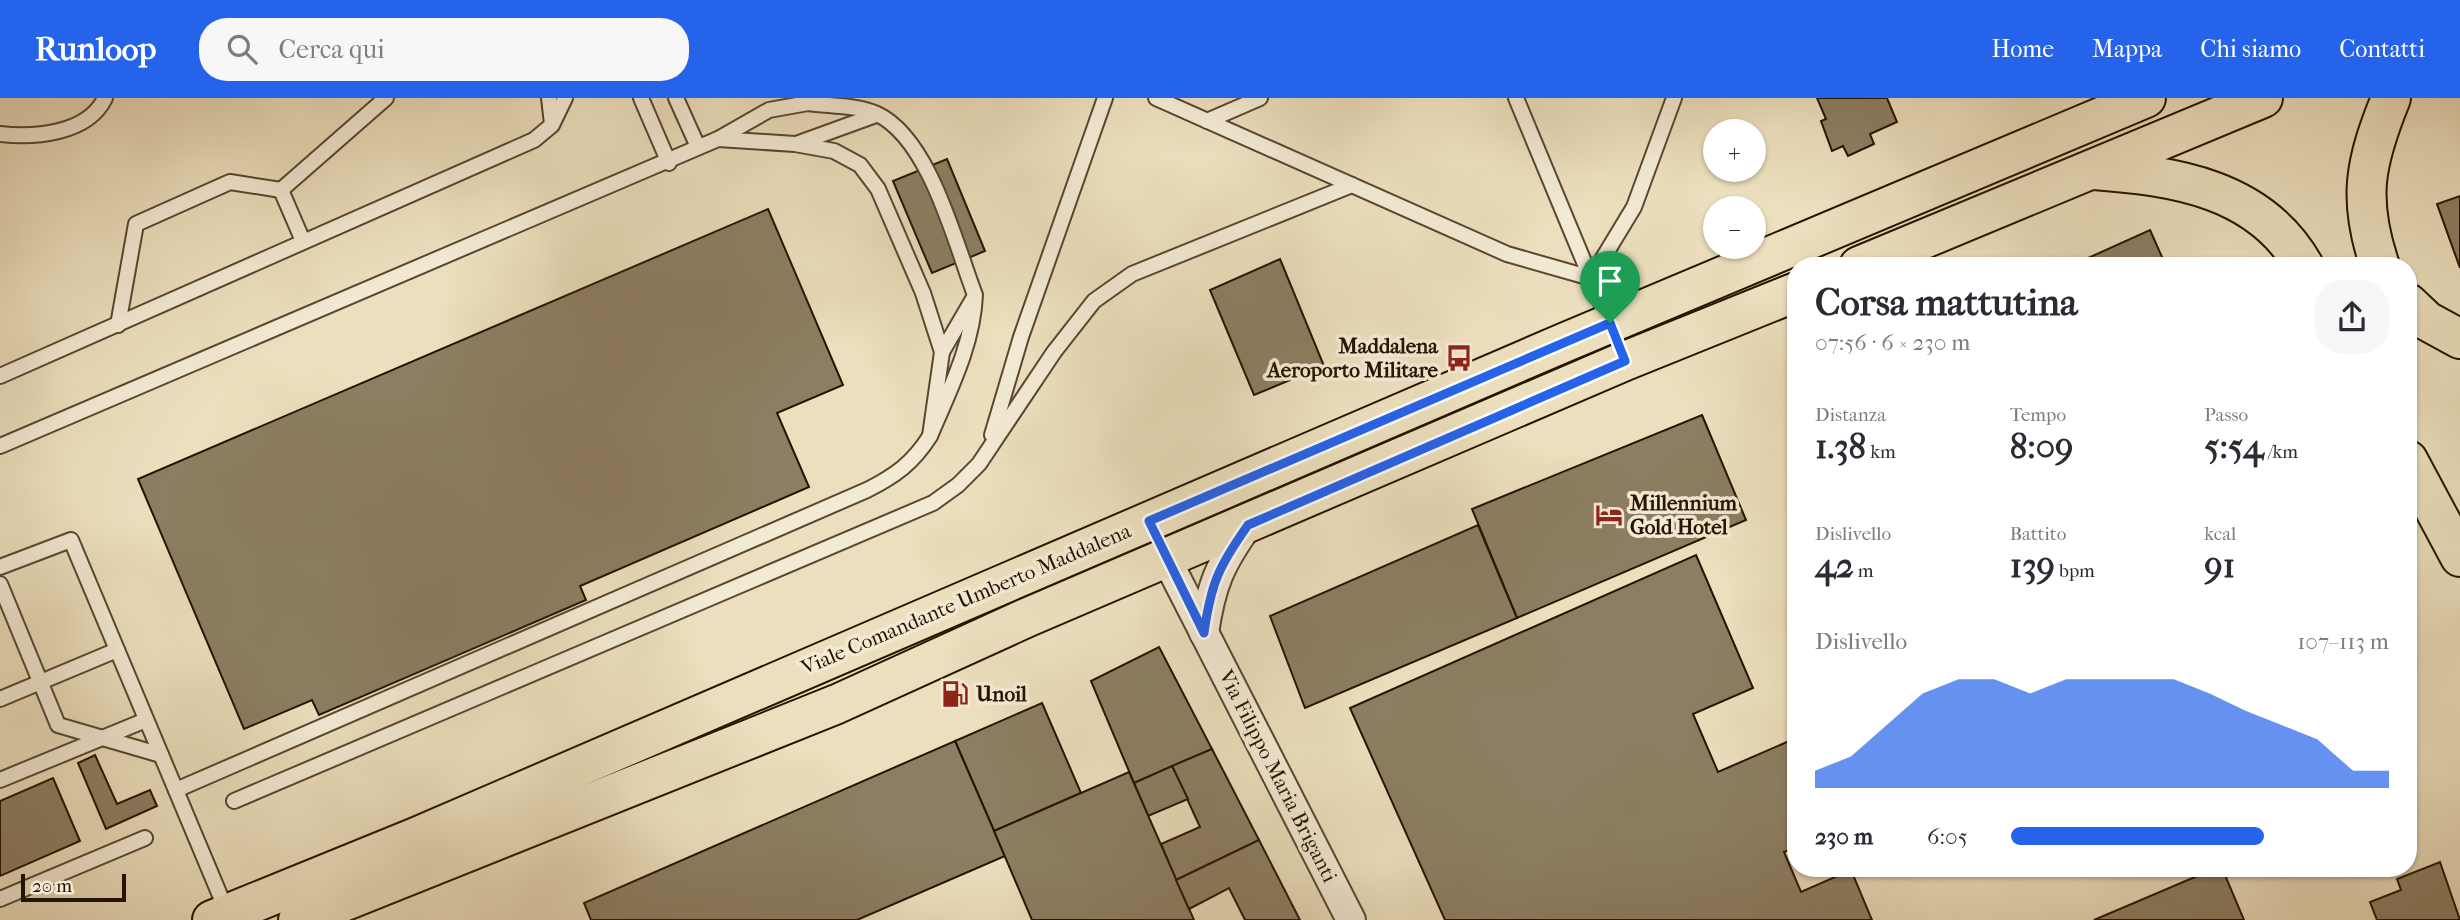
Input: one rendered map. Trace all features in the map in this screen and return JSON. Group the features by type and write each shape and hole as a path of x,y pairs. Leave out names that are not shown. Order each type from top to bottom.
{"main road":[{"name":"Viale Comandante Umberto Maddalena","path":"219,917 416,837 1610,323 2146,98"},
{"path":"1881,257 2263,98"},
{"path":"2377,257 2367,228 2367,178 2375,137 2391,98"},
{"path":"2094,170 2149,174 2192,182 2232,199 2272,225 2297,257"},
{"name":"Viale Comandante Umberto Maddalena","path":"298,920 836,704 1026,618 1167,560 1625,361 1787,296"},
{"path":"2417,312 2427,321 2460,339"},
{"path":"1610,323 1625,361"},
{"path":"2417,476 2455,541"},
{"path":"1149,521 1167,560"}],"street":[{"path":"1204,633 1210,590 1228,554 1248,525"},
{"name":"Via Filippo Maria Briganti","path":"1167,560 1351,920"}],"lane":[{"path":"0,134 26,137 56,132 82,121 105,98"},
{"path":"281,190 386,98"},
{"path":"549,98 552,125"},
{"path":"0,376 534,139 552,125 565,98"},
{"path":"641,98 669,163"},
{"path":"676,98 698,147"},
{"path":"988,450 1021,337 1105,98"},
{"path":"1156,98 1507,254 1591,278"},
{"path":"1208,121 1241,103 1260,98"},
{"path":"1516,98 1610,323"},
{"path":"1591,278 1634,207 1674,98"},
{"path":"0,446 669,163 769,110 808,103 877,114 907,137 926,164 975,295 974,315 965,352 930,436 916,458 895,476 176,790"},
{"path":"795,144 877,114"},
{"path":"718,139 795,144 834,151 860,165 878,189 923,293 942,352"},
{"path":"118,325 136,224 230,182 281,190"},
{"path":"234,800 933,503 958,485 988,450 1094,301 1132,274 1352,185"},
{"path":"281,190 303,241"},
{"path":"930,436 942,352 975,295"},
{"path":"0,567 71,540 176,790 219,917"},
{"path":"0,584 58,725 161,755"},
{"path":"0,699 117,650"},
{"path":"0,780 146,720"},
{"path":"0,899 145,838"}],"building":[{"path":"1817,98 1887,98 1897,122 1870,134 1874,144 1848,156 1843,146 1832,151 1821,121 1826,119"},
{"path":"947,159 985,251 932,273 893,181"},
{"path":"2460,196 2460,268 2437,204"},
{"path":"768,209 843,385 777,413 809,487 580,586 586,600 319,715 312,700 244,729 138,479"},
{"path":"2150,230 2162,257 2090,257"},
{"path":"1280,259 1324,366 1254,395 1210,290"},
{"name":"Millennium Gold Hotel","path":"1702,415 1746,520 1517,618 1472,509"},
{"path":"1478,525 1517,618 1305,708 1270,616"},
{"path":"1696,555 1753,688 1693,714 1718,772 1787,742 1787,851 1784,852 1787,859 1787,877 1795,877 1801,892 1835,877 1854,877 1872,920 1445,920 1350,708"},
{"path":"1159,647 1212,749 1134,783 1091,681"},
{"path":"1042,703 1081,793 994,831 955,741"},
{"path":"955,741 1005,856 857,920 591,920 584,903"},
{"path":"1212,749 1259,840 1176,880 1161,844 1200,827 1172,766"},
{"path":"95,755 117,804 150,790 157,806 106,829 78,763"},
{"path":"1172,766 1188,799 1148,816 1134,783"},
{"path":"1129,772 1194,920 1032,920 994,831"},
{"path":"53,778 80,841 0,876 0,801"},
{"path":"1259,840 1300,920 1245,920 1229,888 1189,909 1176,880"},
{"path":"2440,862 2460,920 2377,920 2370,902 2401,890 2397,879 2417,877 2417,871"},
{"path":"2195,877 2226,877 2244,920 2094,920"}],"place":[{"name":"Maddalena Aeroporto Militare","path":"1459,358"},
{"name":"Millennium Gold Hotel","path":"1609,515"},
{"name":"Unoil","path":"955,694"}],"route":[{"path":"1610,323 1625,361 1248,525 1228,554 1210,590 1204,633 1149,521 1610,323"}]}
